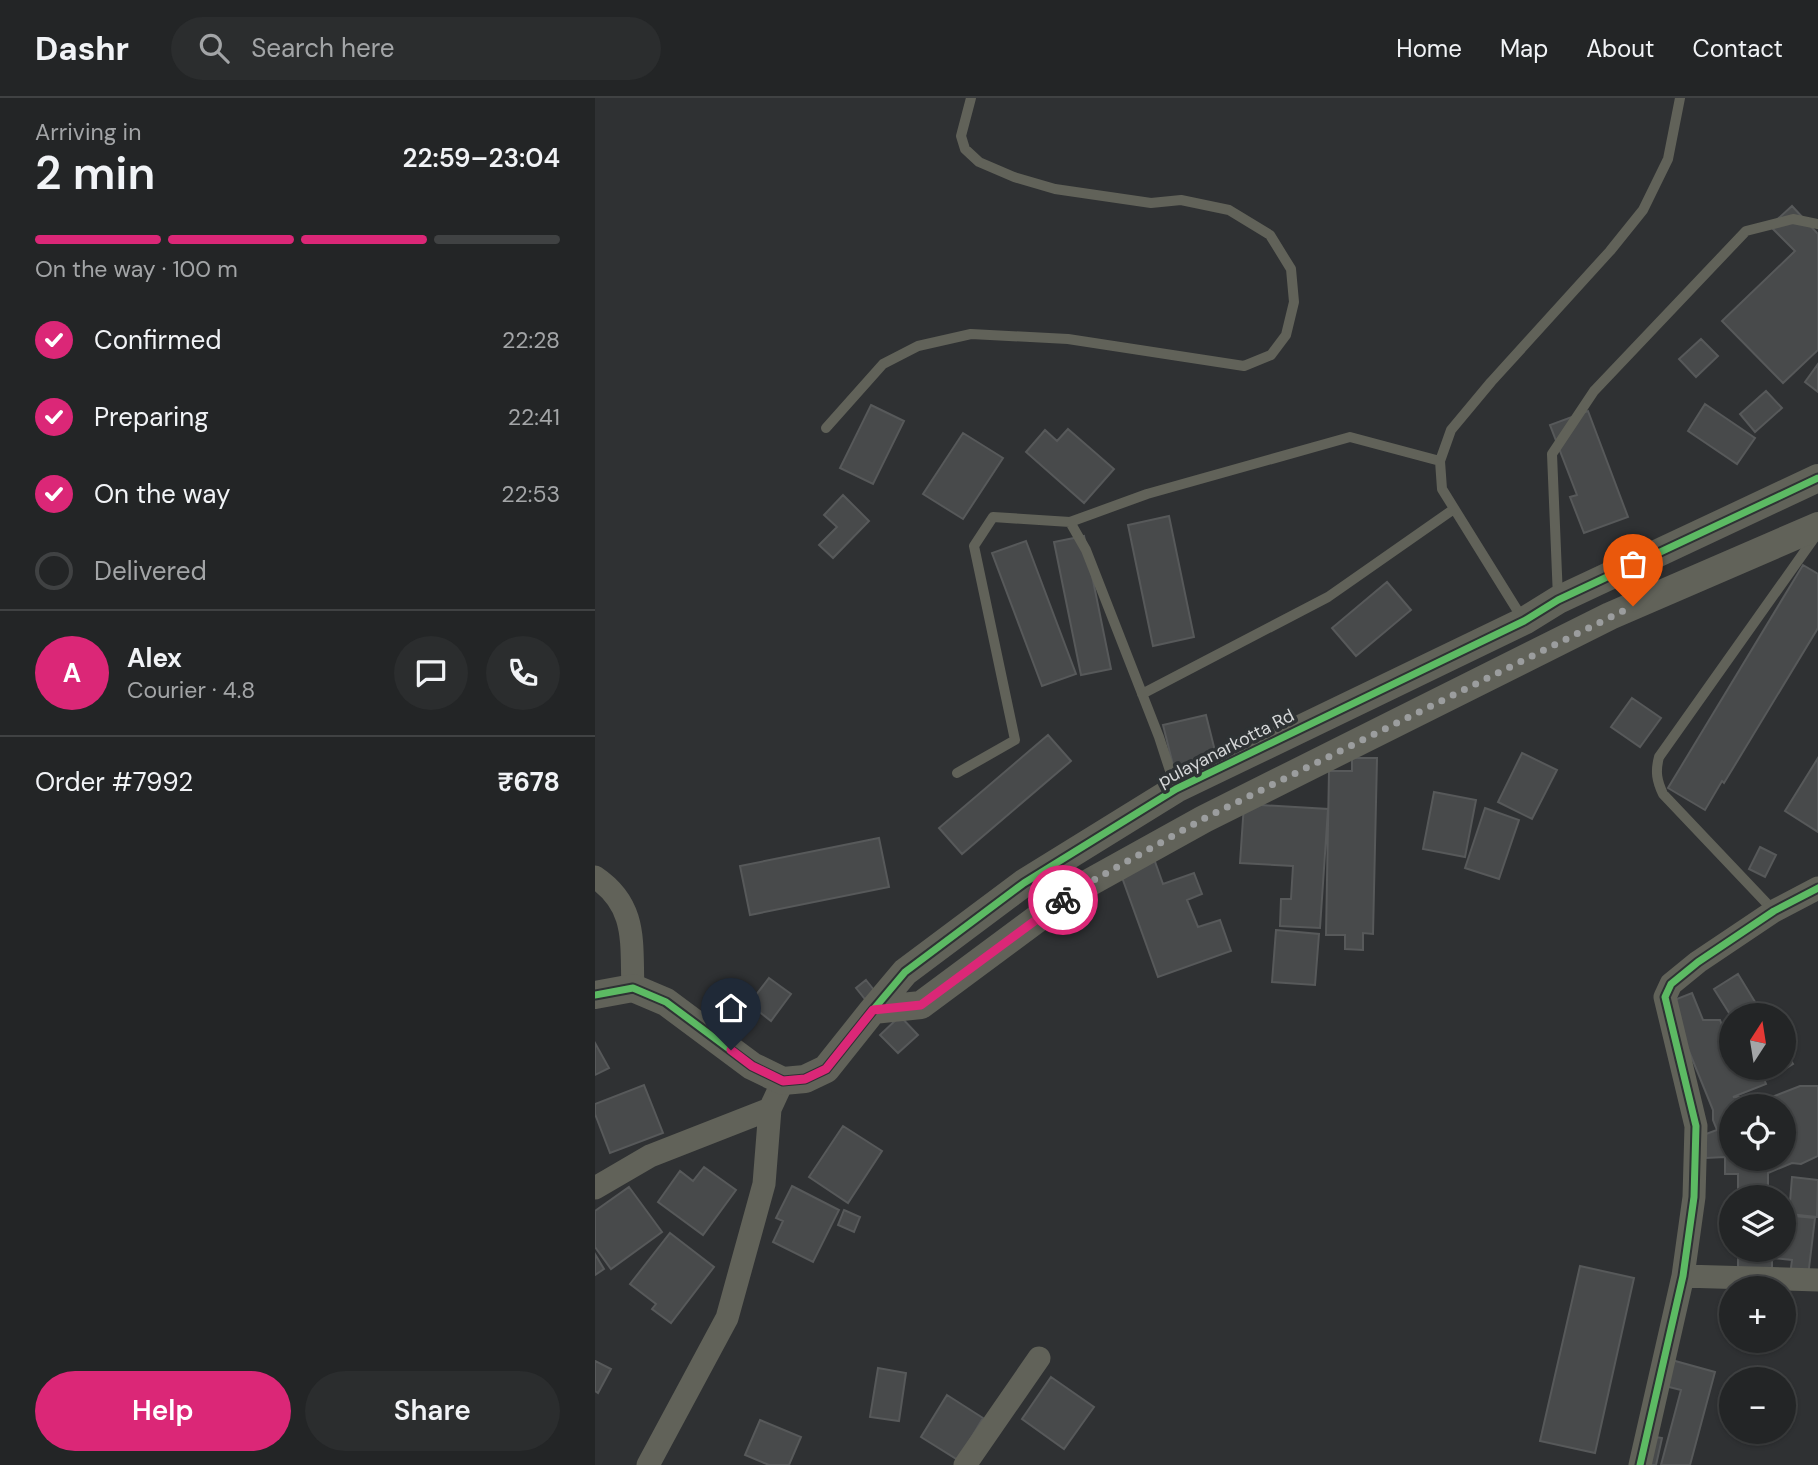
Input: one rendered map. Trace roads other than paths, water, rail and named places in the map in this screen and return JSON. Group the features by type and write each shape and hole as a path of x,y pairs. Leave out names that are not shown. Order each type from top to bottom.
{"street":[{"name":"pulayanarkotta Rd","path":"783,1081 805,1079 826,1069 905,972 1024,883 1176,789 1524,621 1558,600 1818,478"},
{"path":"873,1010 921,1005 1076,890 1203,819 1610,617 1818,526"},
{"path":"595,877 618,897 625,910 630,930 633,988"},
{"path":"1640,1465 1683,1276 1694,1197 1696,1126 1665,997 1671,984 1698,962 1774,911 1818,888"},
{"path":"595,995 633,988 666,1002 752,1066 783,1081 770,1109 764,1184 727,1318 648,1465"},
{"path":"595,1188 650,1156 770,1109"},
{"path":"1683,1276 1818,1280"},
{"path":"965,1465 1039,1357"}],"lane":[{"path":"825,428 883,364 918,346 949,338 971,334 1068,339 1244,366 1271,355 1286,335 1294,302 1291,269 1270,235 1229,210 1181,200 1151,203 1055,189 1014,177 979,162 965,149 961,136 971,98"},
{"path":"1524,621 1442,489 1440,461 1451,430 1643,210 1668,159 1680,98"},
{"path":"1558,600 1552,454 1594,391 1747,231 1793,219 1818,224"},
{"path":"957,773 1015,740 974,546 993,517 1070,522 1147,494 1350,437 1440,461"},
{"path":"1142,694 1328,597 1454,509"},
{"path":"1070,522 1086,550 1159,737 1176,789"},
{"path":"1774,911 1663,794 1655,770 1659,757 1818,532"}]}
